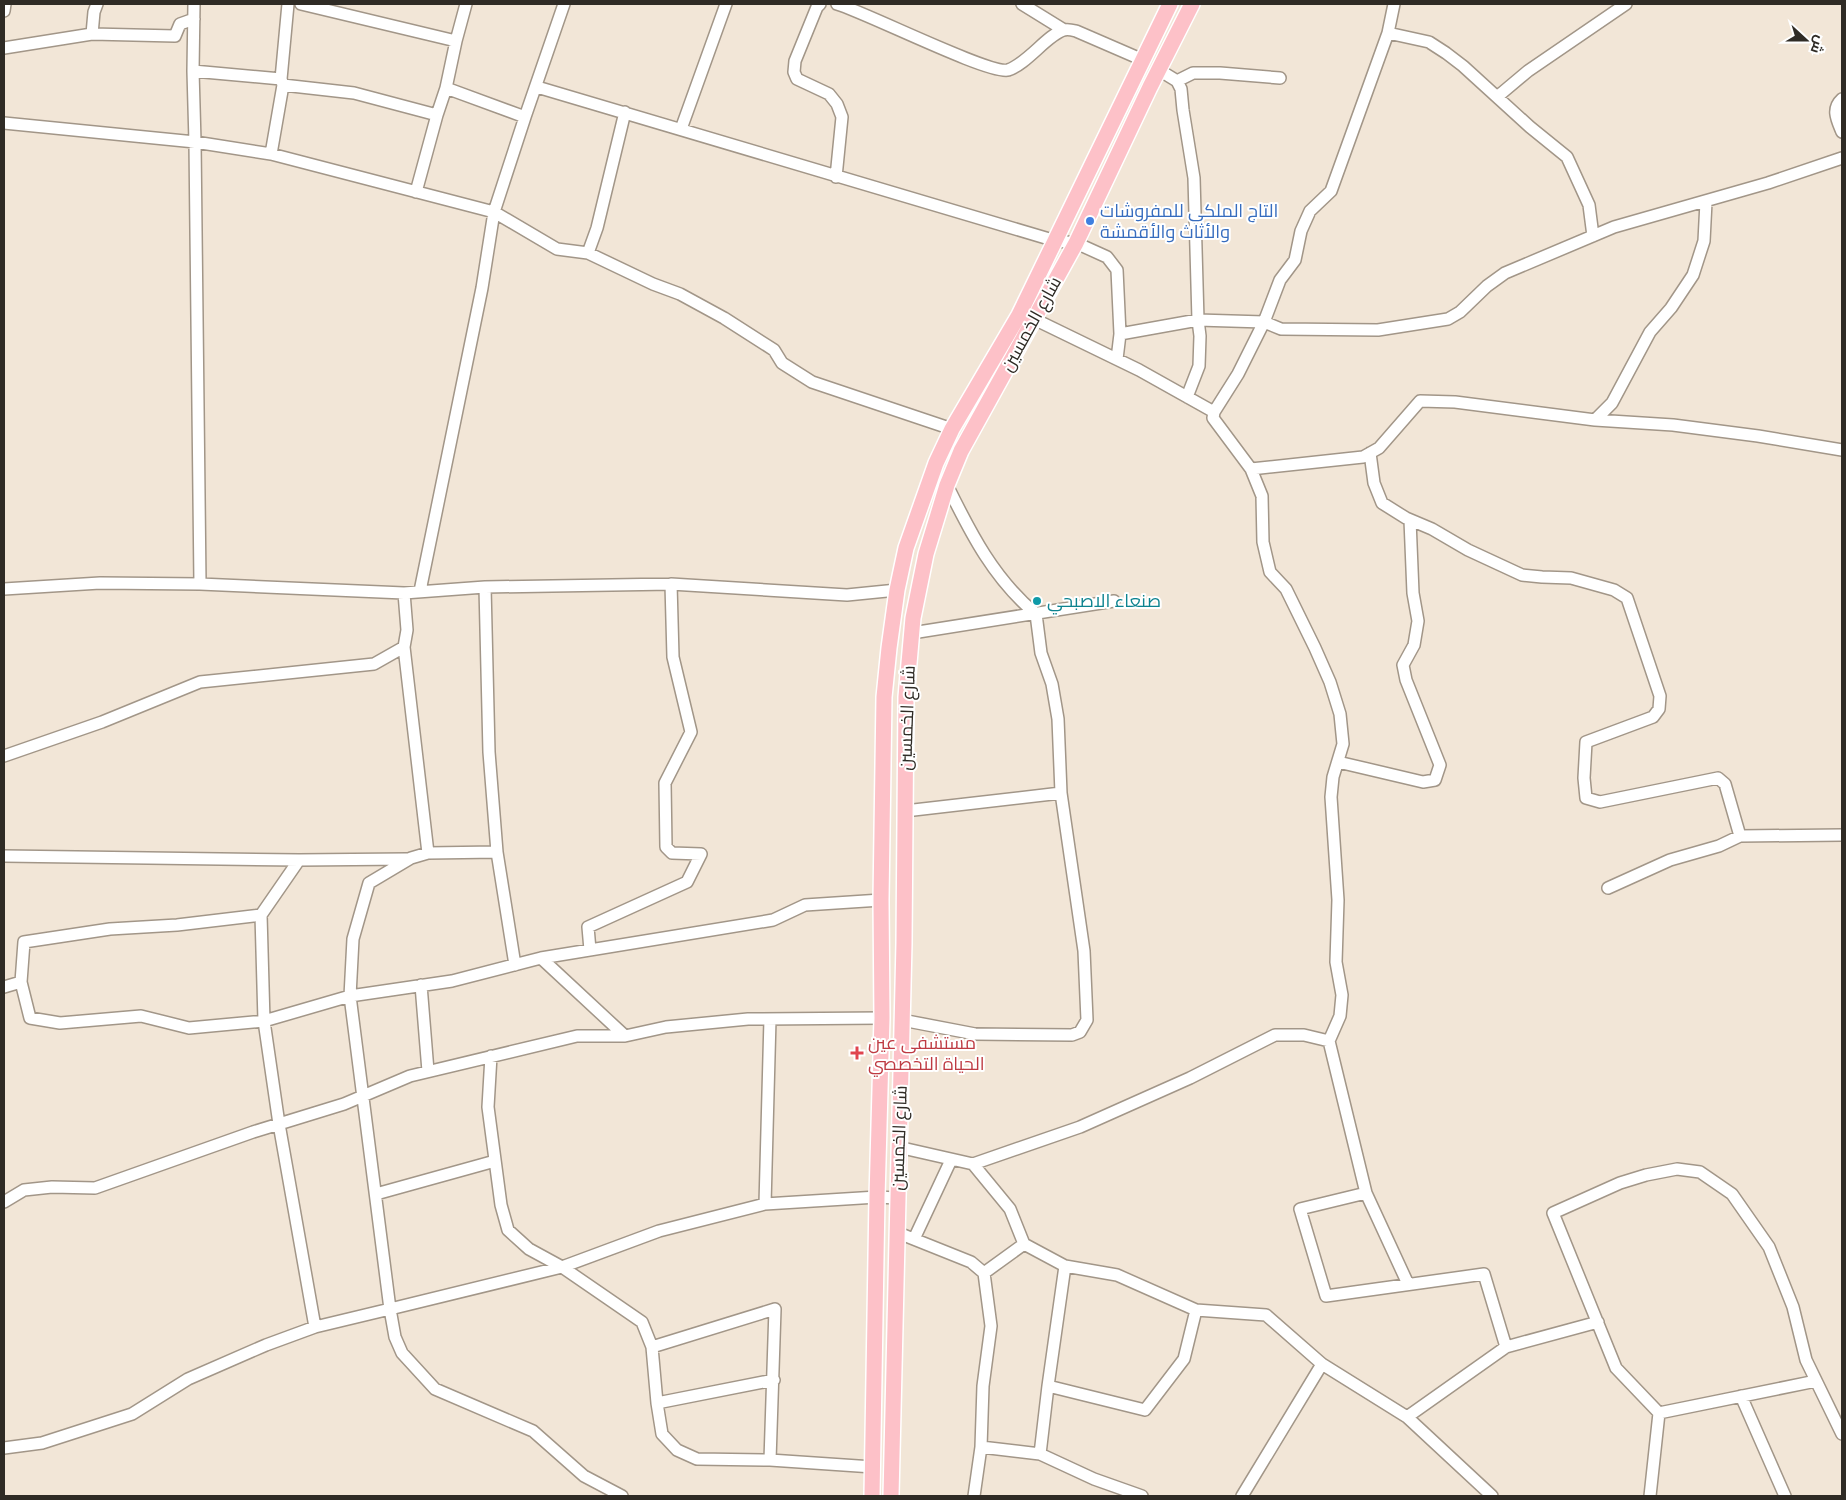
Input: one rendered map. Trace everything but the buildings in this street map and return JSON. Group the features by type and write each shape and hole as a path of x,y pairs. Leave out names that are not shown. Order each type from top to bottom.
{"main road":[{"name":"شارع الخمسين","path":"872,1496 882,1018 883,946 881,900 884,697 897,590 906,548 936,463 952,429 1019,315 1170,4"},
{"name":"شارع الخمسين","path":"891,1496 904,943 906,697 913,618 926,554 961,450 1076,243 1158,70 1192,4"},
{"path":"1133,80 1150,87"},
{"path":"906,548 926,554"},
{"path":"883,946 904,943"}],"street":[{"path":"4,11 5,4"},
{"path":"92,34 94,12 97,4"},
{"path":"194,4 193,71 200,584"},
{"path":"271,154 282,82 288,4"},
{"path":"301,4 456,41"},
{"path":"416,192 446,88 466,4"},
{"path":"420,591 482,288 494,212 564,4"},
{"path":"681,129 726,4"},
{"path":"820,4 817,7 799,52 794,72 797,79 829,94 837,104 842,117 836,177"},
{"path":"837,4 955,54 999,70 1007,70 1031,56 1064,30"},
{"path":"1022,4 1064,30 1076,30 1143,60"},
{"path":"1394,4 1388,33 1331,191 1310,211 1300,231 1295,260 1280,280 1264,322 1238,374 1214,412 1213,418 1251,469 1262,496 1263,542 1270,572 1286,590 1315,648 1330,682 1340,714 1343,744 1333,777 1331,797 1338,900 1336,962 1342,995 1340,1016 1329,1041 1366,1193 1408,1284"},
{"path":"1497,97 1528,71 1626,4"},
{"path":"4,48 92,34 175,36 180,24 194,19"},
{"path":"1388,33 1429,42 1463,66 1530,127 1568,157 1589,205 1593,236"},
{"path":"1158,70 1177,81 1181,88 1194,178 1200,336 1199,366 1187,397"},
{"path":"193,71 354,92 437,115"},
{"path":"1177,81 1193,73 1220,73 1280,78"},
{"path":"537,87 1056,241 1076,243 1107,257 1117,270 1120,334 1117,359"},
{"path":"446,88 526,117"},
{"path":"1842,99 1836,105 1835,112 1842,132"},
{"path":"588,253 597,228 624,112"},
{"path":"4,123 195,142 271,154 494,212 557,250 588,253 653,284 680,294 724,318 774,350 782,363 812,382 952,429"},
{"path":"1120,334 1198,320 1264,322 1282,329 1378,330 1448,319 1460,312 1487,286 1505,273 1614,227 1706,202 1842,158"},
{"path":"1595,420 1612,403 1650,332 1671,308 1692,275 1704,241 1706,202"},
{"path":"1034,319 1117,359 1214,412"},
{"path":"1251,469 1363,457 1379,448 1420,401 1455,402 1595,420 1673,425 1758,436 1842,450"},
{"path":"1370,453 1374,483 1382,502 1410,520 1432,529 1468,550 1522,575 1571,578 1614,590 1626,598 1660,696 1659,709 1653,717 1586,742 1584,778 1586,798 1600,802 1718,778 1725,784 1740,836"},
{"path":"902,1020 975,1034 1072,1035 1080,1032 1087,1020 1084,951 1061,793 1058,719 1052,684 1041,653 1036,614 1017,598 991,566 963,518 948,485"},
{"path":"1338,762 1423,782 1435,780 1440,766 1406,680 1403,665 1414,645 1418,621 1413,593 1410,520"},
{"path":"4,589 100,583 200,584 404,593 484,587 671,584 847,595 897,590"},
{"path":"590,950 588,927 687,882 701,854 672,853 666,848 665,783 690,732 673,657 671,584"},
{"path":"484,587 496,852 515,965"},
{"path":"404,593 407,630 404,646 428,853"},
{"path":"912,634 1114,601"},
{"path":"4,756 102,722 200,682 374,664 404,646"},
{"path":"905,810 1061,793"},
{"path":"1608,888 1670,860 1719,846 1740,836 1842,835"},
{"path":"496,852 428,853 408,859 369,883 353,939 350,996 395,1337 402,1353 435,1389 533,1431 584,1476 622,1496"},
{"path":"4,856 299,860 408,859"},
{"path":"299,860 261,915 264,1021 279,1124 315,1326"},
{"path":"261,915 177,925 110,929 24,942 21,982 30,1018 60,1023 142,1016 189,1028 264,1021 350,996 452,981 541,958 773,920 805,905 881,900"},
{"path":"541,958 625,1036"},
{"path":"4,987 21,982"},
{"path":"422,986 428,1071"},
{"path":"4,1202 24,1190 52,1187 95,1188 363,1097 410,1076 577,1036 625,1036 666,1027 748,1019 882,1018"},
{"path":"765,1204 770,1019"},
{"path":"898,1147 973,1164 1080,1127 1190,1078 1275,1034 1304,1035 1329,1041"},
{"path":"491,1056 488,1107 501,1205 508,1230 529,1249 562,1267 642,1322 652,1347 662,1434 677,1450 697,1459 770,1460 873,1467"},
{"path":"376,1194 495,1160"},
{"path":"914,1239 951,1160"},
{"path":"973,1164 1010,1209 1024,1244 1065,1266 1117,1275 1196,1310 1266,1315 1322,1364 1407,1417 1492,1496"},
{"path":"1650,1496 1659,1413 1616,1368 1553,1213 1620,1183 1646,1174 1677,1169 1700,1172 1732,1194 1769,1246 1793,1307 1806,1360 1842,1434"},
{"path":"1366,1193 1300,1209 1326,1296 1484,1274 1506,1347"},
{"path":"4,1448 42,1443 132,1414 188,1379 315,1326 562,1267 659,1231 765,1204 877,1197 897,1198"},
{"path":"896,1232 971,1262 984,1273 991,1326 983,1386 980,1447 974,1496"},
{"path":"984,1273 1024,1244"},
{"path":"1040,1454 1065,1266"},
{"path":"652,1347 776,1309 770,1460"},
{"path":"1048,1386 1145,1410 1184,1359 1196,1310"},
{"path":"1407,1417 1506,1347 1598,1322"},
{"path":"1242,1496 1322,1364"},
{"path":"657,1403 774,1380"},
{"path":"1659,1413 1816,1381"},
{"path":"1741,1396 1785,1496"},
{"path":"980,1447 1040,1454 1094,1480 1142,1496"}],"place":[{"name":"التاج الملكي للمفروشات والأثاث والأقمشة","path":"1090,221"},
{"name":"صنعاء الاصبحي","path":"1037,601"},
{"name":"مستشفى عين الحياة التخصصي","path":"857,1053"}]}
